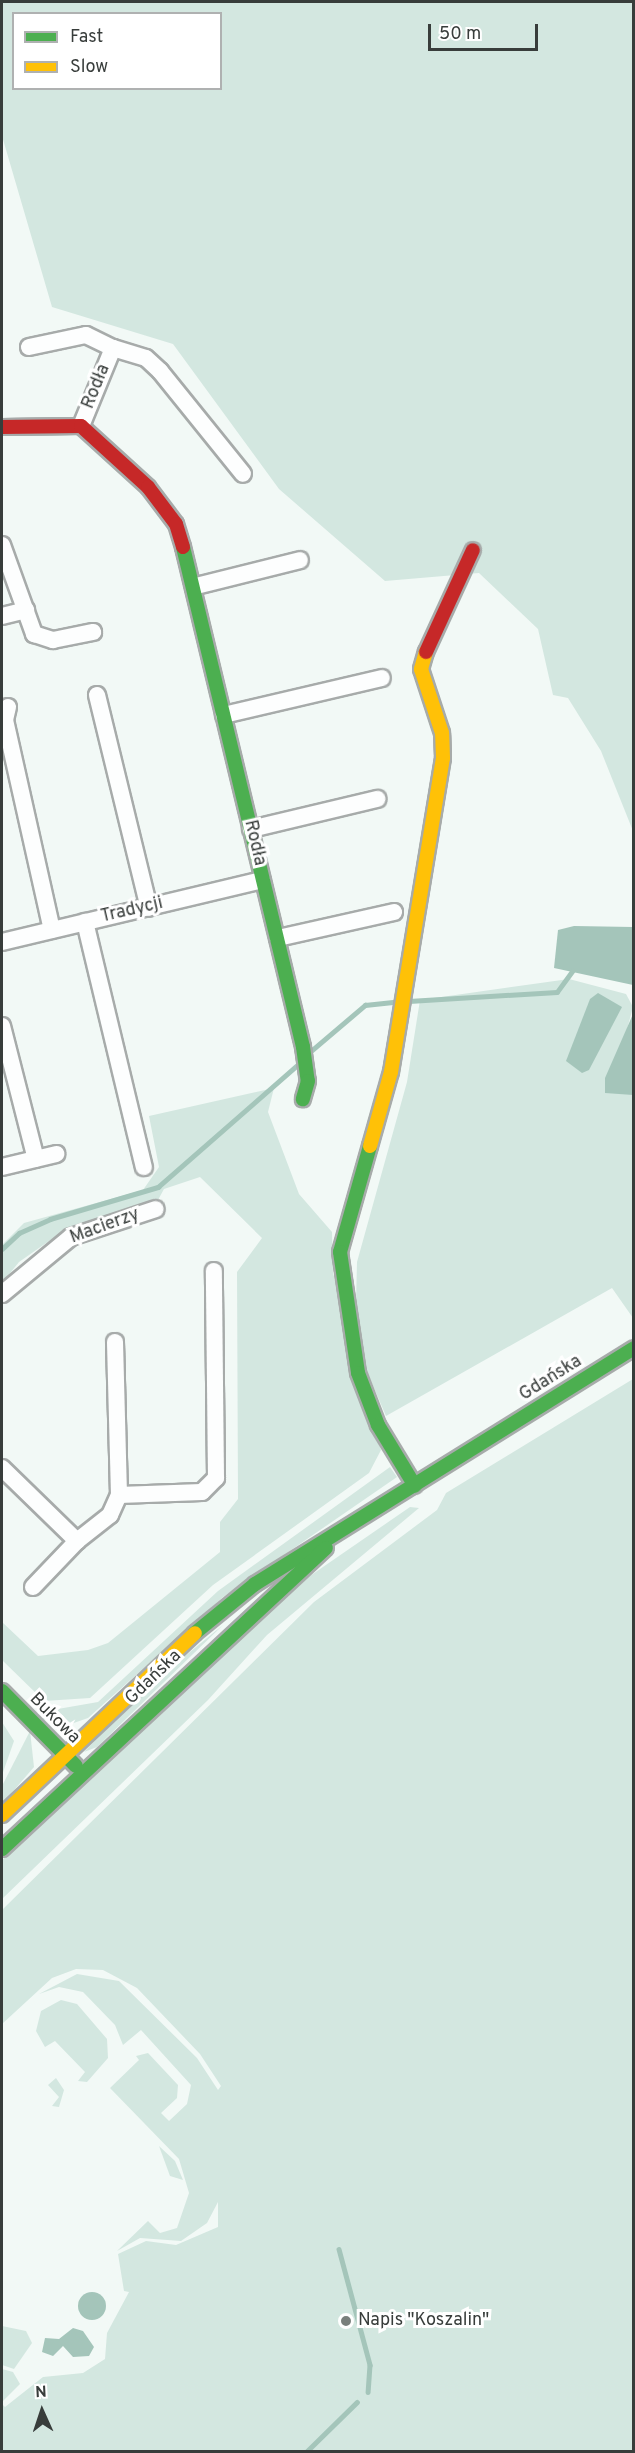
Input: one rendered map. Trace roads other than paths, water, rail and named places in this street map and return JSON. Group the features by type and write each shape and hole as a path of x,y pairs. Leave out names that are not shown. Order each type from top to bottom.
{"street":[{"name":"Rodła","path":"29,347 86,335 113,348 146,358 160,371 243,474"},
{"name":"Rodła","path":"81,426 113,348"},
{"name":"Rodła","path":"2,427 81,426 165,505 196,586 262,880 278,938 303,1047 308,1081 303,1099"},
{"path":"2,545 34,634 42,639 93,632"},
{"path":"415,1486 378,1425 358,1373 340,1252 391,1072 443,758 442,733 421,669 432,630 473,550"},
{"path":"196,586 300,560"},
{"path":"2,616 26,610"},
{"path":"224,715 382,678"},
{"path":"97,695 148,908"},
{"path":"8,707 5,720 52,930"},
{"path":"251,829 377,799"},
{"name":"Tradycji","path":"2,942 262,880"},
{"path":"278,938 393,912"},
{"path":"85,922 144,1167"},
{"path":"2,1026 36,1159"},
{"path":"2,1167 56,1154"},
{"name":"Macierzy","path":"2,1294 71,1237 156,1209"},
{"path":"119,1495 202,1492 216,1478 214,1271"},
{"path":"33,1587 77,1541 110,1515 119,1495 115,1342"},
{"name":"Gdańska","path":"2,1815 226,1606 293,1556 336,1537 633,1348"},
{"path":"2,1468 77,1541"},
{"name":"Gdańska","path":"2,1849 336,1537"},
{"name":"Bukowa","path":"2,1691 82,1772"}],"waterway":[{"path":"409,1001 557,992 572,971"},
{"path":"311,1051 365,1005 395,1002"},
{"path":"2,1249 19,1233 50,1219 158,1187 296,1066"},
{"path":"339,2249 370,2365 368,2392"},
{"path":"306,2452 357,2402"}],"place":[{"name":"Napis \"Koszalin\"","path":"346,2321"}]}
